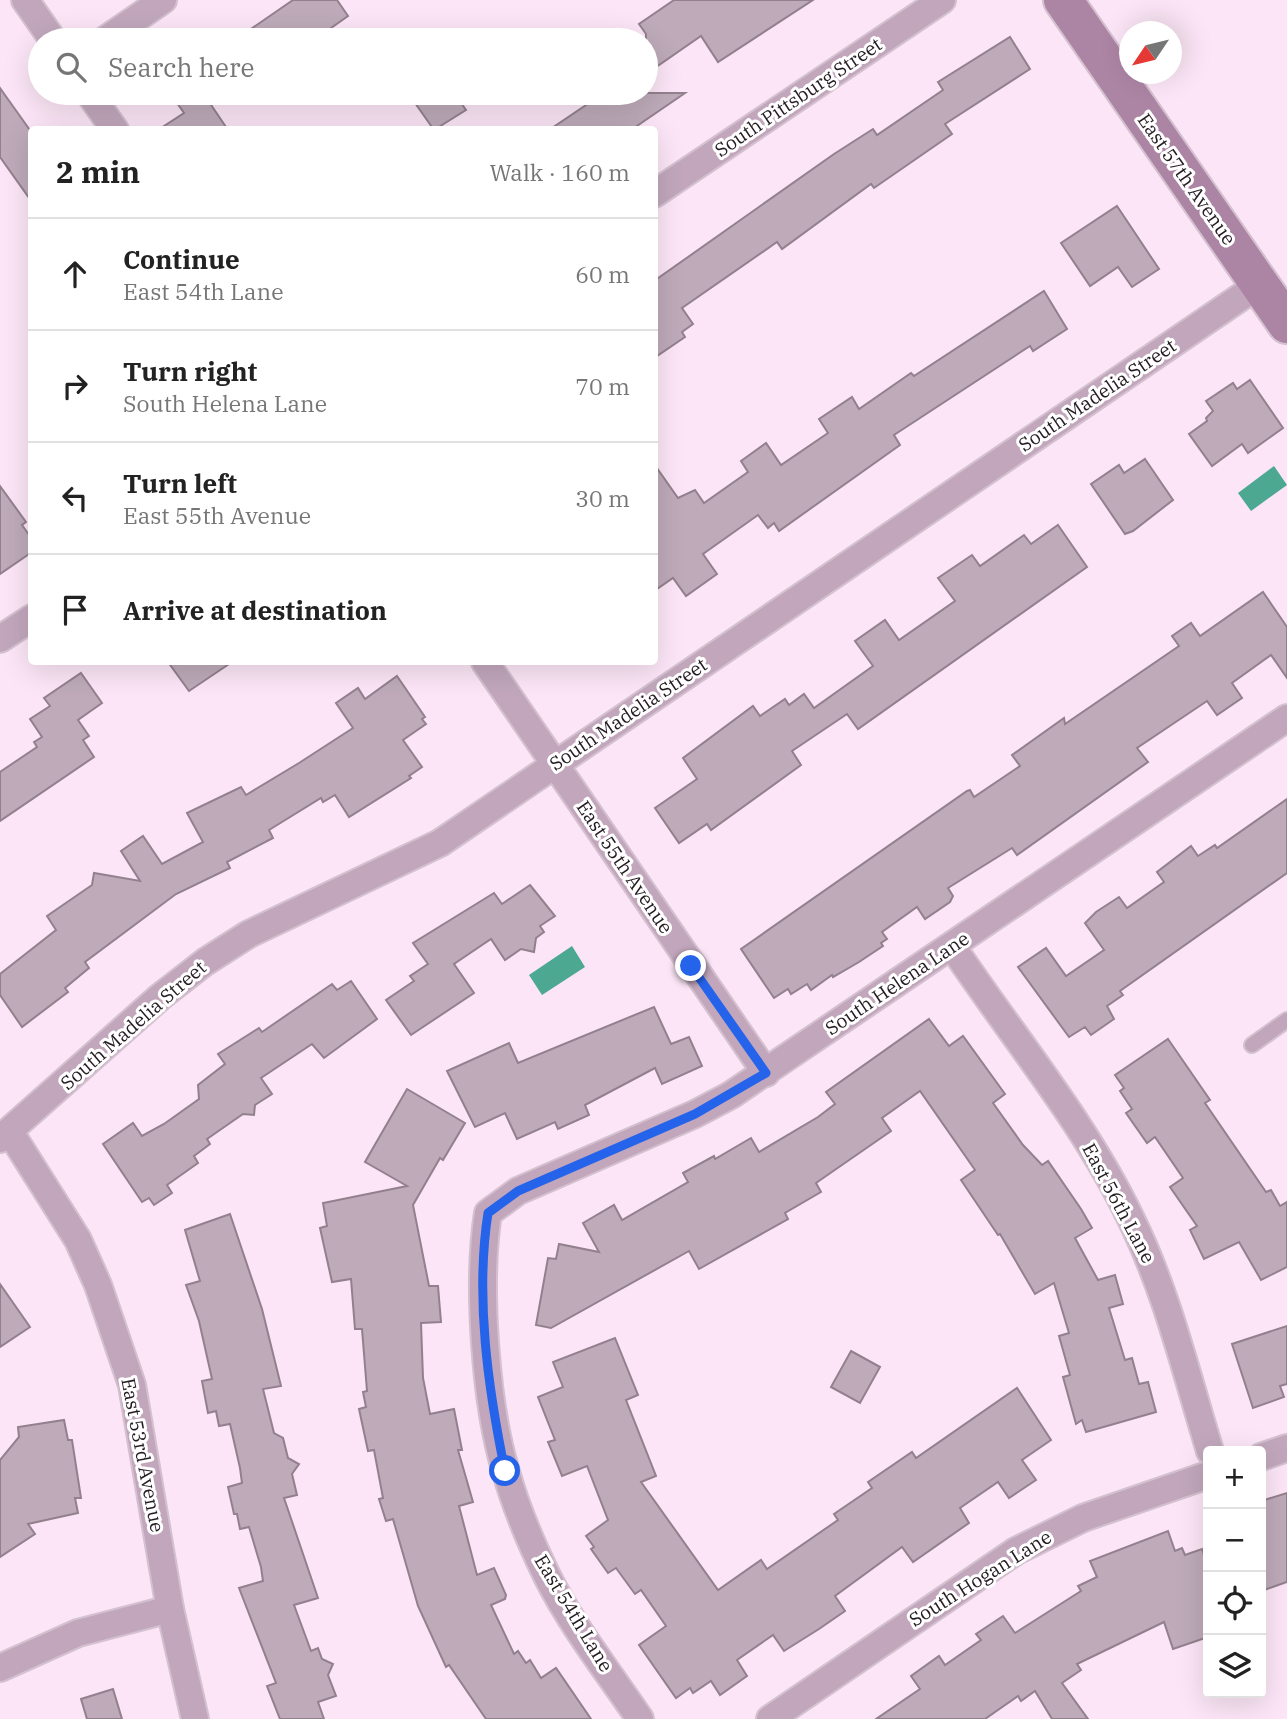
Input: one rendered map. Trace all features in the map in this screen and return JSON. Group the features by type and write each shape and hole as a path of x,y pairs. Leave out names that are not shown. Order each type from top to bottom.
{"main road":[{"name":"East 57th Avenue","path":"1063,0 1287,324"}],"street":[{"path":"25,0 45,28"},
{"path":"122,28 163,0"},
{"name":"South Pittsburg Street","path":"658,191 942,0"},
{"path":"97,105 112,126"},
{"name":"South Madelia Street","path":"5,1136 160,997 205,962 249,934 440,843 1260,284"},
{"path":"0,639 28,621"},
{"name":"East 55th Avenue","path":"487,665 766,1073"},
{"name":"South Helena Lane","path":"488,1213 518,1191 695,1114 766,1073 1287,718"},
{"name":"East 56th Lane","path":"953,946 1100,1161 1131,1217 1157,1275 1208,1446"},
{"name":"East 53rd Avenue","path":"5,1136 78,1240 97,1285 132,1385 170,1609 195,1719"},
{"name":"East 54th Lane","path":"488,1213 482,1249 483,1285 496,1423 505,1471 548,1578 640,1719"},
{"path":"1266,1455 1287,1448"},
{"name":"South Hogan Lane","path":"770,1719 1016,1551 1083,1518 1203,1477"},
{"path":"0,1668 78,1633 170,1609"}],"lane":[{"path":"1252,1045 1287,1020"}],"shaded area":[{"path":"1274,466 1287,485 1251,511 1238,493"},
{"path":"572,946 585,967 542,995 529,975"}],"building":[{"path":"293,0 337,0 348,16 331,28 252,28"},
{"path":"674,0 813,0 718,62 701,36 658,66 658,28 642,28 639,24"},
{"path":"1010,37 1030,69 945,124 952,134 874,188 871,184 782,249 777,242 682,308 693,324 682,332 685,337 658,355 658,278 834,154 873,129 877,135 943,90 938,82"},
{"path":"0,88 28,127 28,196 0,157"},
{"path":"658,93 685,93 637,126 555,126 586,105 658,105"},
{"path":"178,105 211,105 225,126 164,126 184,113"},
{"path":"416,105 462,105 466,110 440,126 431,126"},
{"path":"1117,206 1159,269 1132,287 1118,267 1090,286 1061,243"},
{"path":"1044,291 1067,329 1033,351 1030,346 894,435 900,445 779,531 774,523 768,528 758,515 703,554 717,574 686,596 673,578 658,588 658,470 678,498 695,490 704,503 748,472 741,461 766,443 781,465 828,433 819,419 852,397 859,409 911,373 914,376"},
{"path":"1250,380 1283,428 1248,453 1242,444 1212,466 1189,434 1207,421 1206,418 1213,411 1206,401 1233,383 1237,389"},
{"path":"1145,459 1173,500 1133,531 1125,534 1091,484 1119,465 1124,473"},
{"path":"0,486 26,522 22,525 28,533 28,555 0,574"},
{"path":"1058,525 1087,567 858,729 847,714 792,751 801,765 711,830 707,824 679,843 655,808 697,779 683,758 753,706 760,716 785,699 789,705 804,694 814,708 873,666 855,641 885,620 899,640 955,601 938,578 972,555 980,566 1024,535 1031,544"},
{"path":"1263,592 1287,627 1287,678 1271,655 1232,683 1242,698 1217,715 1207,701 1137,748 1148,762 1017,855 1012,848 948,888 953,896 950,902 925,919 917,907 882,932 887,939 881,943 883,946 859,962 833,977 832,975 811,990 807,984 791,994 788,989 774,998 741,949 967,791 970,790 974,797 1020,766 1012,755 1064,718 1065,724 1179,646 1172,636 1191,623 1200,636"},
{"path":"170,665 228,665 189,691"},
{"path":"81,673 102,703 78,720 89,736 83,740 94,757 0,821 0,772 37,747 34,742 42,737 30,719 50,706 44,698"},
{"path":"397,676 425,717 422,719 426,724 403,740 422,767 409,776 411,778 349,817 335,795 323,802 321,798 269,830 273,838 227,862 230,868 176,894 85,962 89,968 65,988 68,992 22,1027 0,995 0,974 56,930 47,916 92,885 94,873 140,881 121,851 143,836 162,864 203,842 187,813 241,787 246,795 353,728 336,703 358,688 365,699"},
{"path":"1287,799 1287,873 1120,991 1123,995 1107,1006 1114,1019 1091,1035 1085,1027 1069,1037 1018,967 1046,948 1066,976 1104,950 1085,923 1096,912 1119,897 1127,908 1164,882 1157,872 1191,846 1198,856 1215,845 1217,848"},
{"path":"530,885 555,916 540,926 544,932 536,938 534,952 521,949 505,960 491,939 454,964 474,993 411,1035 386,1000 414,981 410,976 428,964 413,943 494,893 502,904"},
{"path":"351,981 377,1019 324,1058 312,1044 261,1078 272,1094 255,1105 254,1115 243,1114 207,1139 210,1144 194,1156 198,1163 167,1185 172,1193 154,1205 149,1198 142,1202 103,1144 133,1123 142,1136 164,1124 199,1099 198,1085 225,1064 218,1054 259,1028 262,1032 332,984 337,990"},
{"path":"654,1007 671,1044 689,1037 702,1066 662,1084 655,1068 585,1105 589,1115 558,1129 555,1122 517,1139 505,1113 475,1127 447,1071 509,1043 518,1063"},
{"path":"929,1019 949,1046 963,1036 1005,1094 993,1103 1023,1145 1042,1165 1048,1161 1092,1228 1075,1238 1098,1280 1115,1275 1123,1304 1109,1308 1125,1360 1132,1358 1139,1384 1148,1382 1156,1412 1086,1432 1082,1420 1076,1424 1063,1377 1070,1375 1059,1336 1069,1333 1054,1283 1035,1294 1000,1234 998,1235 961,1180 975,1170 920,1091 882,1118 891,1131 816,1183 821,1192 785,1213 788,1219 699,1269 689,1251 551,1328 536,1325 548,1258 556,1259 559,1244 599,1252 583,1223 614,1205 622,1220 688,1182 683,1173 714,1156 715,1159 751,1138 759,1152 835,1104 826,1092"},
{"path":"1168,1039 1210,1100 1205,1103 1266,1192 1271,1190 1280,1206 1287,1202 1287,1267 1261,1280 1239,1242 1204,1259 1190,1230 1197,1226 1170,1187 1183,1178 1155,1137 1147,1143 1126,1113 1132,1109 1120,1091 1124,1088 1115,1075"},
{"path":"407,1089 465,1123 443,1160 440,1158 413,1205 429,1286 438,1286 441,1322 421,1323 423,1378 430,1414 454,1409 462,1450 458,1450 473,1502 459,1506 477,1575 494,1568 506,1595 505,1599 491,1605 514,1654 518,1651 526,1663 530,1660 541,1678 556,1668 591,1719 486,1719 449,1665 446,1667 418,1606 393,1519 386,1521 379,1499 383,1498 374,1450 368,1451 359,1409 366,1407 363,1392 367,1391 362,1329 355,1329 351,1279 332,1282 320,1228 327,1226 323,1203 407,1186 365,1162"},
{"path":"230,1214 262,1309 281,1386 263,1389 274,1433 283,1438 288,1458 299,1464 292,1474 297,1495 284,1498 318,1598 294,1605 311,1651 318,1648 322,1659 333,1664 328,1675 336,1696 318,1702 324,1719 280,1719 267,1686 276,1683 239,1588 263,1581 261,1567 249,1527 240,1529 237,1514 234,1514 228,1487 242,1483 240,1468 230,1424 219,1426 216,1411 208,1413 202,1381 212,1379 199,1321 186,1285 200,1281 185,1230"},
{"path":"0,1284 30,1327 0,1347"},
{"path":"1287,1326 1287,1384 1280,1386 1284,1397 1253,1408 1232,1344"},
{"path":"615,1338 638,1395 626,1400 656,1476 641,1482 718,1590 761,1560 767,1569 838,1520 834,1514 872,1488 868,1482 912,1452 916,1458 1017,1388 1051,1440 1022,1460 1036,1480 1009,1498 998,1482 960,1508 969,1523 913,1562 902,1547 835,1596 845,1611 819,1629 784,1651 773,1635 737,1660 747,1676 720,1695 711,1681 693,1693 690,1688 676,1698 639,1645 666,1626 641,1590 635,1594 616,1568 608,1573 591,1549 594,1547 586,1536 608,1520 587,1466 562,1476 548,1442 555,1440 538,1397 563,1387 553,1362"},
{"path":"851,1351 880,1367 860,1403 831,1387"},
{"path":"64,1420 68,1440 72,1440 81,1498 75,1498 78,1513 28,1524 35,1534 0,1557 0,1460 19,1437 18,1427"},
{"path":"1287,1493 1287,1582 1266,1589 1266,1509 1266,1499"},
{"path":"1168,1531 1175,1551 1182,1548 1185,1555 1202,1549 1203,1639 1173,1649 1164,1622 1077,1664 1081,1670 1062,1683 1088,1719 1052,1719 1035,1691 1021,1701 1018,1696 985,1719 876,1719 920,1689 911,1676 939,1656 945,1665 981,1640 976,1634 1003,1616 1015,1633 1081,1591 1078,1586 1097,1577 1090,1561"},
{"path":"113,1689 122,1719 87,1719 81,1699"}],"route":[{"path":"505,1471 496,1423 483,1285 482,1249 488,1213 518,1191 695,1114 766,1073 691,966"}]}
